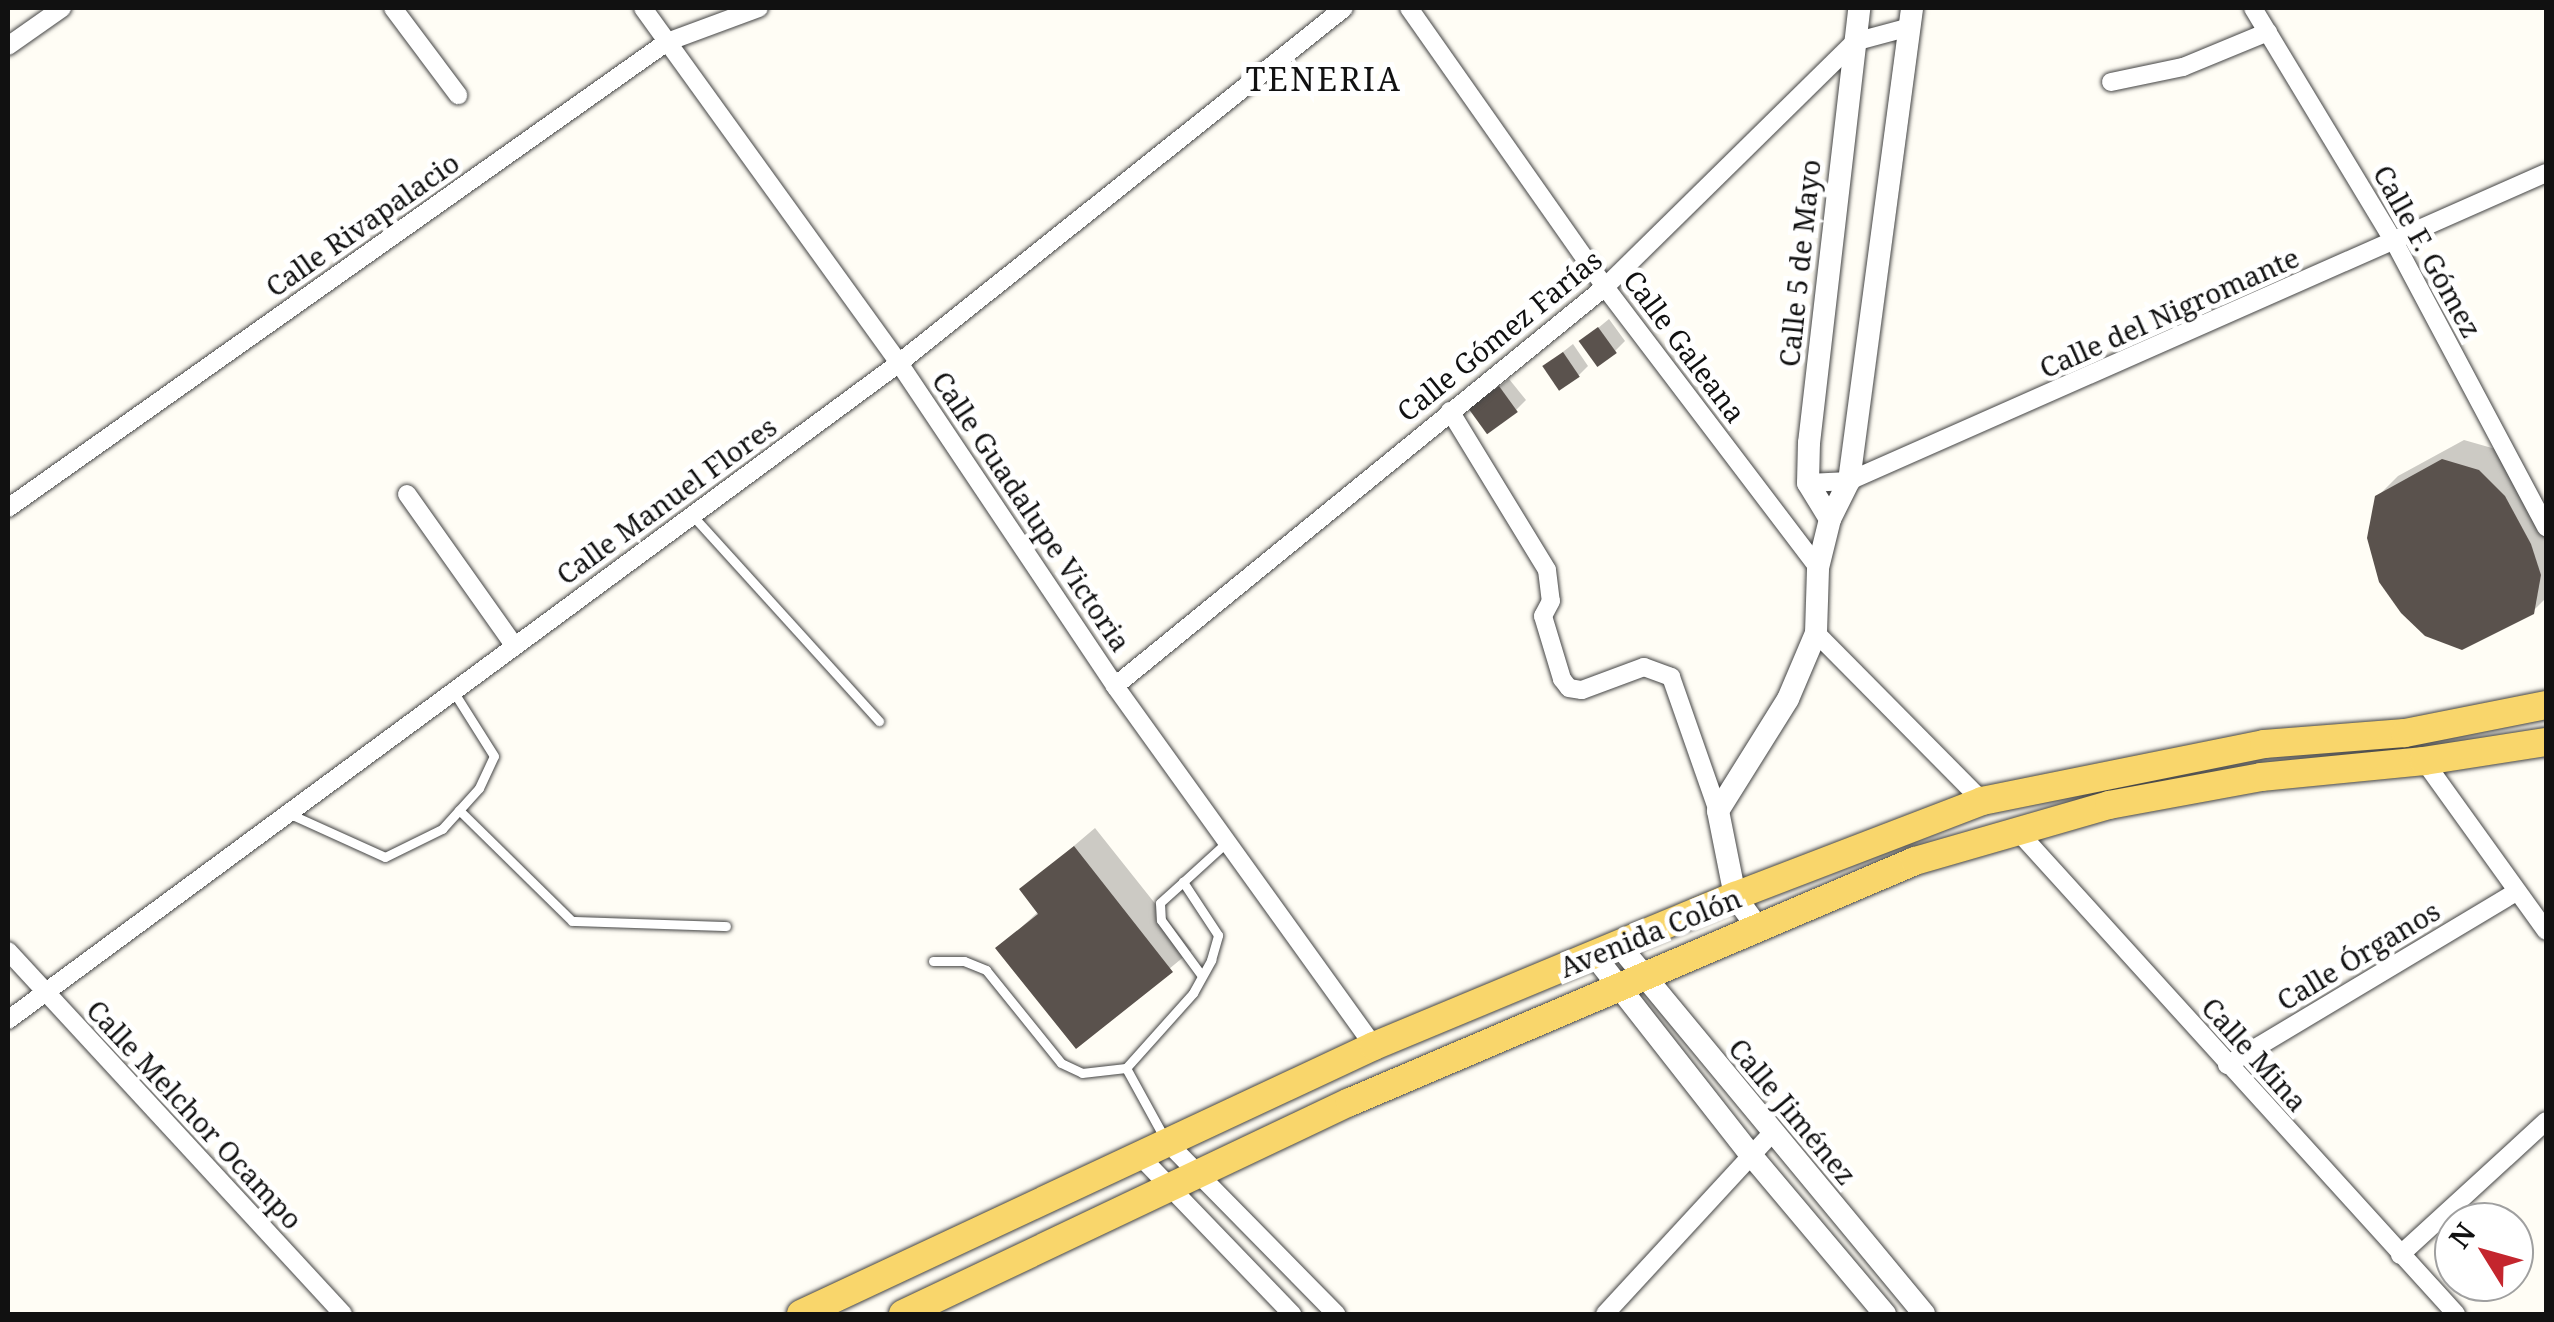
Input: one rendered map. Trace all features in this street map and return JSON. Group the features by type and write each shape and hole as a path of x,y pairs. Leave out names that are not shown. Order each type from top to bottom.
{"main road":[{"name":"Avenida Colón","path":"802,1314 1374,1046 1736,896 1982,801 2264,744 2405,733 2546,705"},
{"name":"Avenida Colón","path":"904,1314 1194,1173 1915,861 2014,828 2110,804 2261,776 2424,761 2546,742"}],"street":[{"path":"8,46 62,8"},
{"path":"393,8 458,95"},
{"name":"Calle Guadalupe Victoria","path":"643,8 900,363 1116,686 1374,1046"},
{"name":"Calle Rivapalacio","path":"8,508 667,42 759,8"},
{"name":"Calle Manuel Flores","path":"8,1020 900,363 1344,8"},
{"name":"Calle Galeana","path":"1409,8 1605,287 1818,568"},
{"name":"Calle 5 de Mayo","path":"1808,483 1859,8"},
{"name":"Calle F. Gómez","path":"2253,8 2395,243 2546,527"},
{"path":"1718,811 1788,699 1816,632 1818,568 1830,518 1849,482 1911,17"},
{"name":"Calle Gómez Farías","path":"1116,686 1605,287 1854,42 1911,17"},
{"path":"2111,82 2183,67 2268,32"},
{"name":"Calle del Nigromante","path":"1808,483 1849,482 2546,173"},
{"path":"1450,411 1548,570 1551,601 1543,616 1562,679 1569,688 1582,690 1644,667 1671,677 1718,811 1736,896 1758,928"},
{"path":"1808,483 1830,518"},
{"path":"407,494 514,645"},
{"path":"1816,632 1982,801"},
{"path":"2424,761 2546,931"},
{"name":"Calle Mina","path":"2014,828 2456,1314"},
{"name":"Calle Órganos","path":"2227,1066 2516,892"},
{"name":"Calle Jiménez","path":"1606,949 1924,1314"},
{"name":"Calle Melchor Ocampo","path":"8,951 343,1314"},
{"name":"Calle Jiménez","path":"1633,983 1751,1155 1885,1314"},
{"path":"2400,1255 2546,1122"},
{"path":"1606,1314 1771,1134"},
{"path":"1168,1144 1336,1314"},
{"path":"1139,1155 1292,1314"},
{"path":"1830,1249 1852,1230"}],"lane":[{"path":"692,515 879,721"},
{"path":"288,812 384,856 442,829 478,788 494,756 453,691"},
{"path":"459,810 572,922 726,926"},
{"path":"1202,976 1160,920 1160,903 1227,842"},
{"path":"933,961 964,961 986,970 1061,1064 1082,1073 1126,1068 1193,993 1218,936 1183,882"},
{"path":"1126,1068 1168,1144"}],"building":[{"path":"1598,327 1617,353 1597,367 1579,341"},
{"path":"1563,352 1580,377 1559,391 1542,366"},
{"path":"1499,386 1518,412 1487,434 1468,408"},
{"path":"2442,459 2479,470 2505,496 2531,544 2541,575 2534,614 2462,650 2425,636 2401,613 2379,582 2367,538 2375,496"},
{"path":"1074,846 1173,972 1076,1049 995,948 1038,914 1019,889"}],"district":[{"name":"TENERIA","path":"1324,79"}]}
